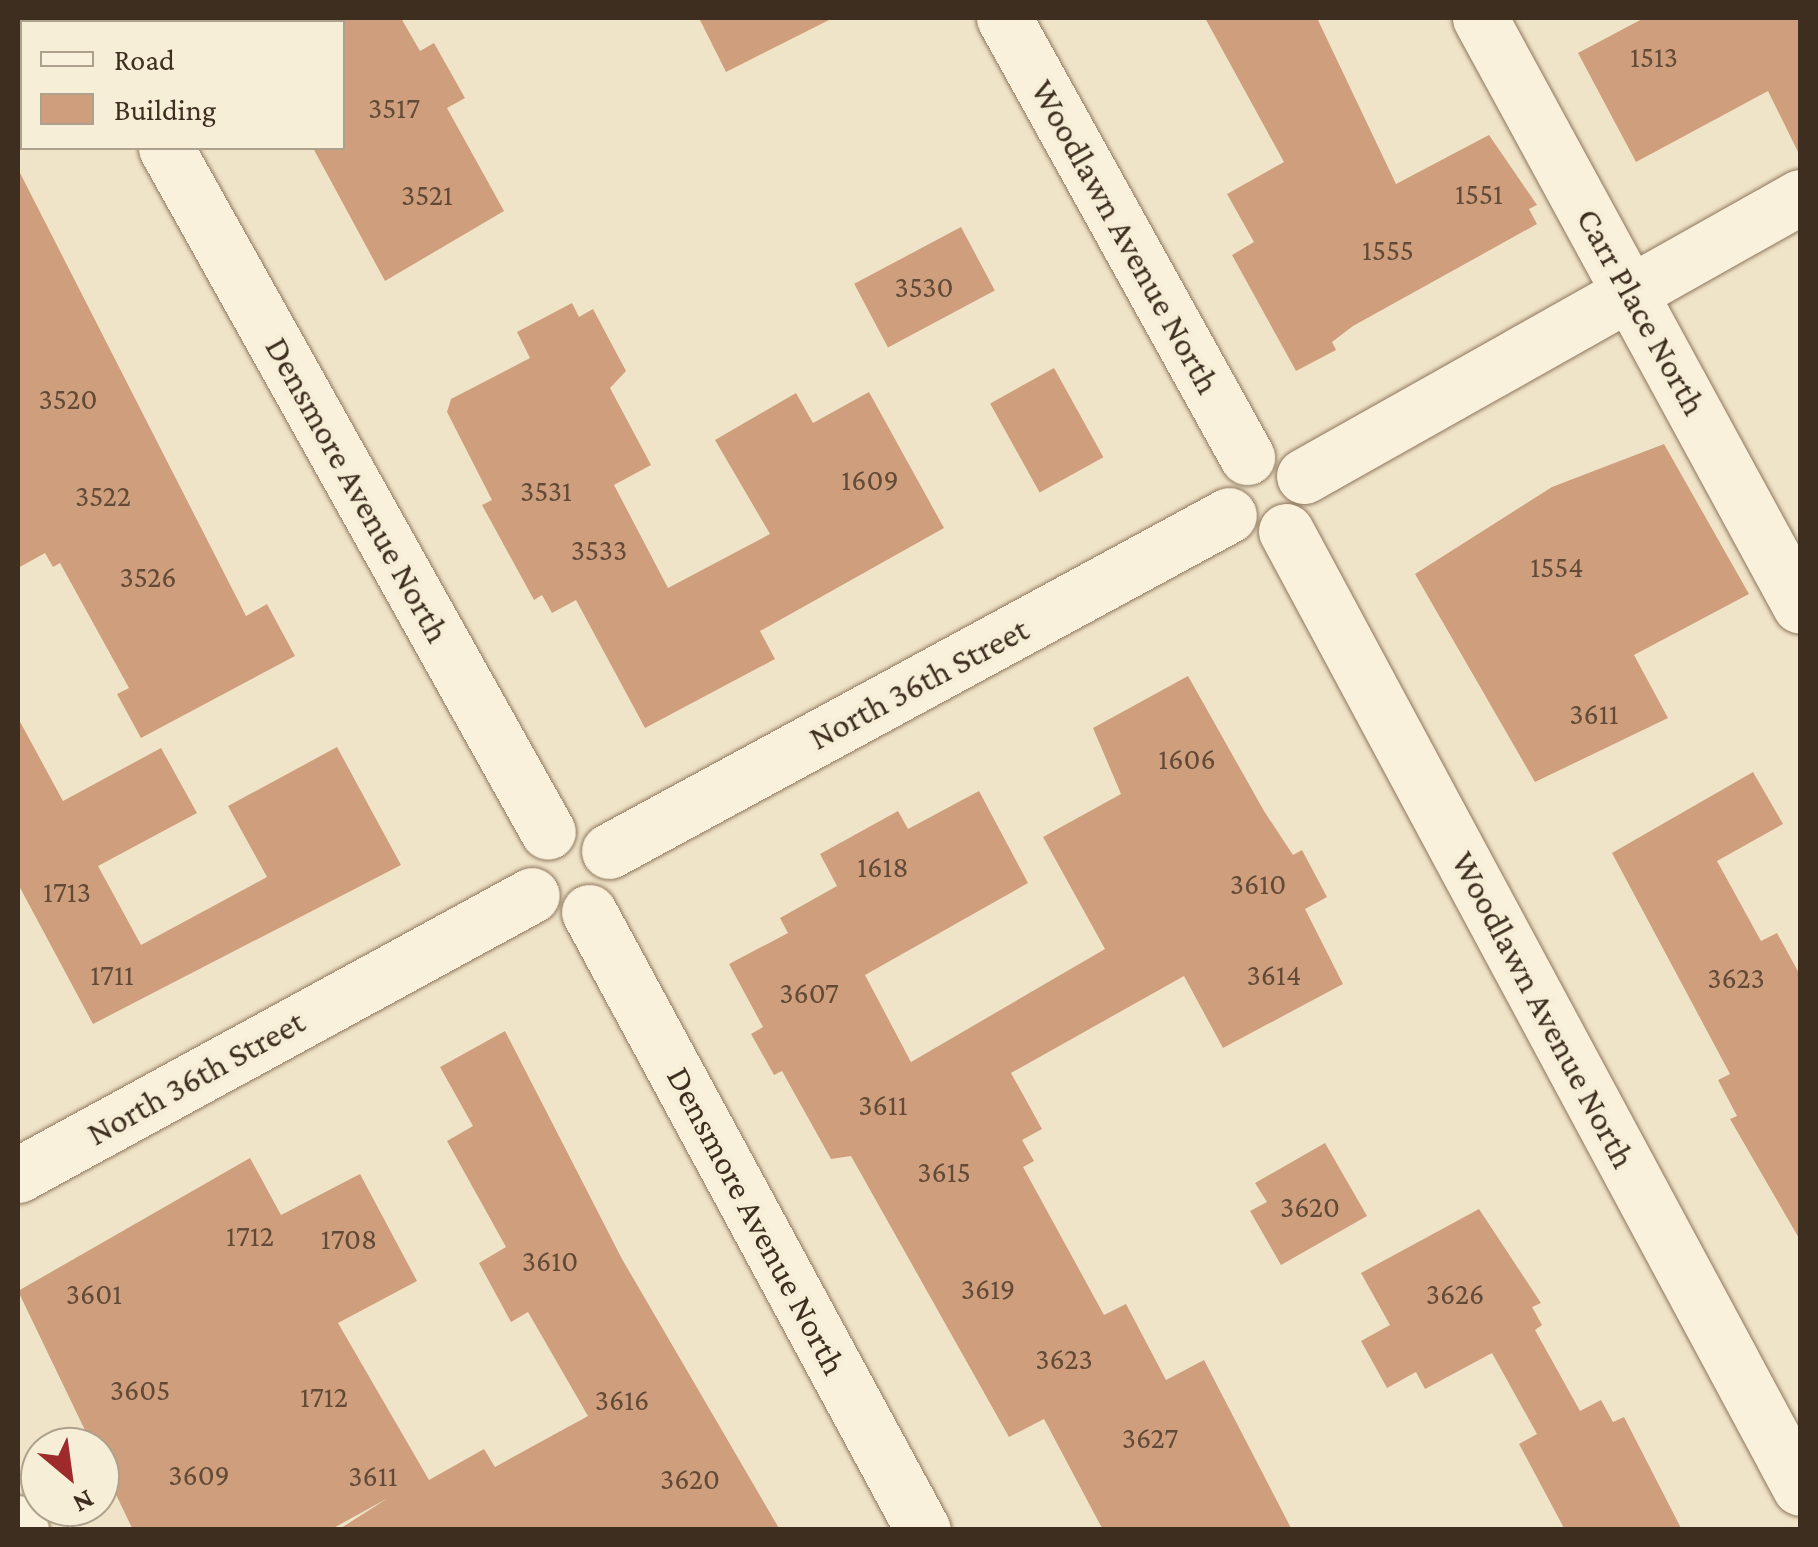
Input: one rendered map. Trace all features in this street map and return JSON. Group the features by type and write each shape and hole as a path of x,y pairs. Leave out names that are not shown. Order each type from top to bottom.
{"street":[{"name":"Woodlawn Avenue North","path":"1004,18 1247,457"},
{"name":"Carr Place North","path":"1480,18 1800,606"},
{"name":"Densmore Avenue North","path":"167,150 548,832"},
{"path":"1304,476 1800,197"},
{"path":"1284,456 1304,476 1307,504 1286,531 1256,536 1229,515 1225,483 1247,457 1284,456"},
{"name":"North 36th Street","path":"609,851 1229,515"},
{"name":"Woodlawn Avenue North","path":"1286,531 1800,1488"},
{"path":"583,829 609,851 612,888 588,912 563,917 532,895 526,860 548,832 583,829"},
{"name":"North 36th Street","path":"18,1175 532,895"},
{"name":"Densmore Avenue North","path":"588,912 923,1530"}],"building":[{"path":"401,18 420,51 434,43 465,98 447,108 504,211 385,281 314,150 345,150 342,20"},
{"path":"699,18 833,18 726,72"},
{"path":"1205,18 1317,18 1396,184 1489,135 1537,205 1529,209 1537,224 1353,326 1332,342 1336,350 1296,371 1232,255 1254,242 1227,194 1284,162"},
{"path":"1644,18 1800,18 1800,156 1768,91 1636,162 1578,53"},
{"path":"18,169 246,616 267,604 295,656 141,738 117,694 129,688 60,563 53,567 45,553 18,568"},
{"path":"961,227 995,291 888,347 854,284"},
{"path":"572,303 579,317 593,309 626,371 610,388 651,465 614,485 668,588 770,534 715,440 796,393 813,423 869,392 944,528 760,631 775,659 645,728 576,600 552,613 542,595 534,600 482,505 492,500 447,412 451,399 530,358 517,332"},
{"path":"1054,368 1103,457 1040,493 990,403"},
{"path":"1664,444 1749,594 1634,655 1668,718 1535,782 1415,574 1552,487"},
{"path":"1188,676 1264,811 1293,855 1302,850 1327,897 1305,909 1343,984 1223,1048 1184,976 1011,1073 1042,1129 1022,1140 1034,1161 1023,1167 1104,1315 1126,1304 1166,1380 1204,1360 1292,1530 1103,1530 1044,1419 1009,1437 851,1156 831,1159 782,1071 774,1075 751,1034 763,1027 729,964 788,933 780,918 837,886 820,854 898,811 908,829 979,791 1028,883 865,975 911,1062 1105,949 1043,837 1121,794 1093,728"},
{"path":"18,718 63,801 161,748 197,813 98,866 141,945 267,877 228,806 337,747 401,865 93,1024 18,884"},
{"path":"1753,772 1783,824 1717,861 1761,941 1777,933 1800,975 1800,1240 1730,1119 1737,1116 1718,1080 1730,1074 1612,853"},
{"path":"505,1031 622,1259 780,1530 338,1530 388,1498 330,1530 133,1530 120,1503 120,1427 83,1427 18,1291 250,1158 281,1215 360,1174 417,1281 338,1323 429,1480 484,1449 495,1467 588,1416 528,1312 511,1322 479,1263 506,1247 447,1141 473,1126 440,1067"},
{"path":"1325,1143 1367,1216 1281,1265 1250,1211 1267,1202 1255,1183"},
{"path":"1479,1209 1541,1303 1532,1307 1542,1325 1535,1330 1580,1411 1601,1400 1613,1422 1624,1417 1682,1530 1565,1530 1519,1444 1537,1434 1492,1353 1425,1389 1416,1372 1387,1388 1361,1341 1390,1325 1361,1273"}]}
